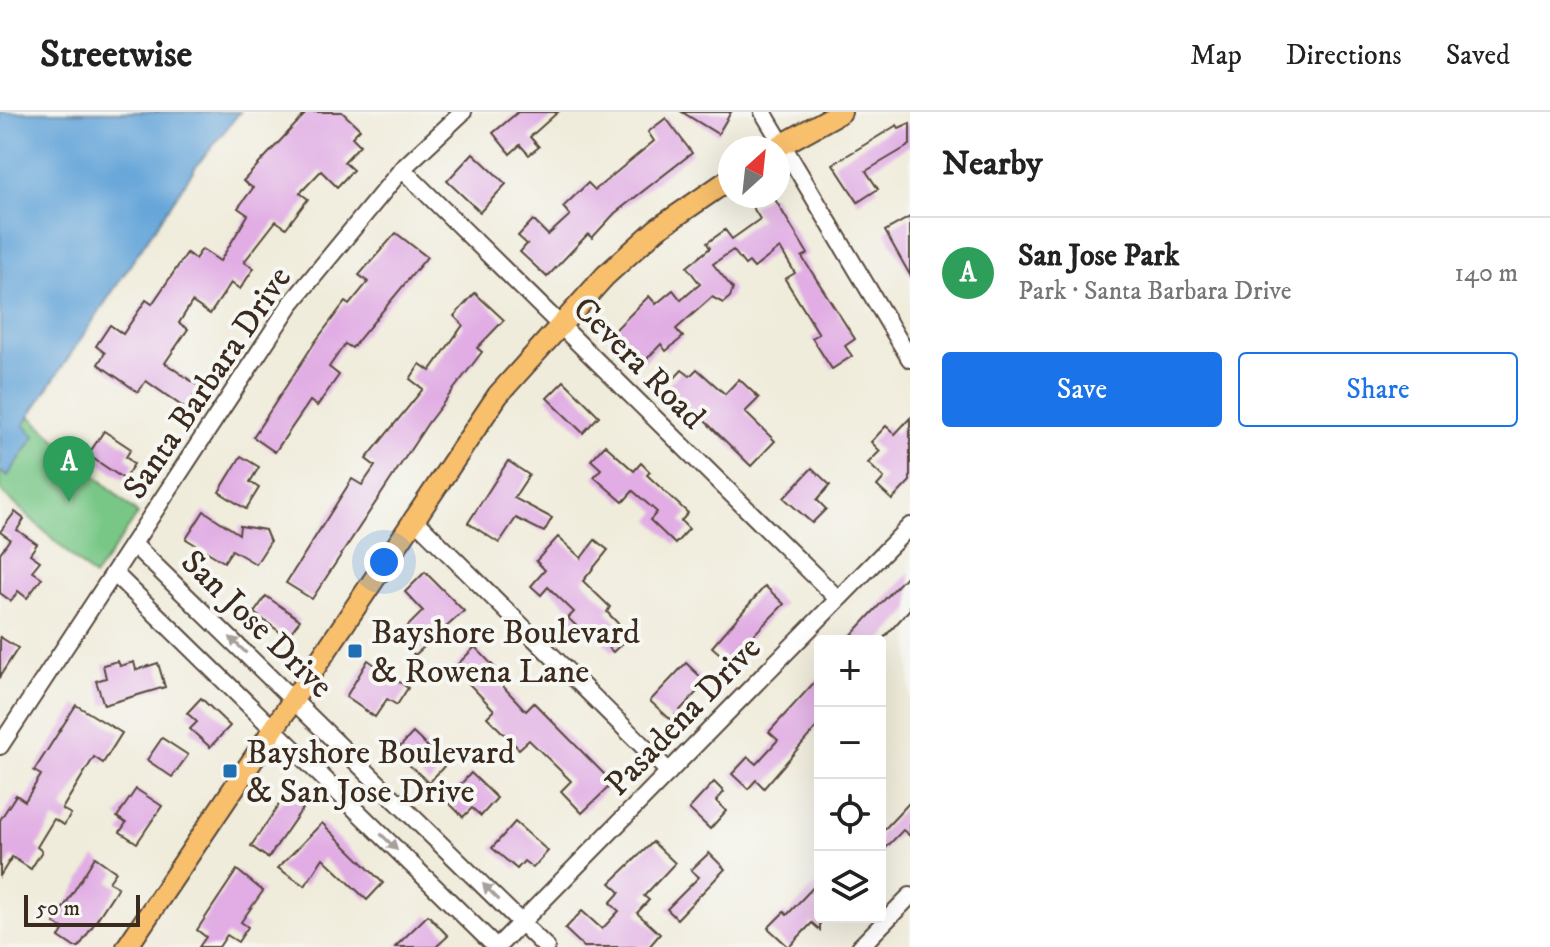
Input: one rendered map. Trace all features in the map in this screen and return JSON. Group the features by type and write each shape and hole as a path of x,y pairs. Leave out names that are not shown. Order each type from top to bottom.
{"main road":[{"path":"790,140 841,112"},
{"path":"127,947 498,395 559,325 657,229 718,187"}],"street":[{"name":"Santa Barbara Drive","path":"0,746 290,305 402,169 463,112"},
{"path":"763,112 774,136"},
{"path":"790,164 910,359"},
{"name":"Cevera Road","path":"402,169 837,598"},
{"path":"413,518 669,772"},
{"name":"Pasadena Drive","path":"496,947 910,526"},
{"name":"San Jose Drive","path":"133,544 546,947"},
{"name":"San Jose Drive","path":"114,573 496,947"},
{"path":"860,947 910,896"}],"green space":[{"path":"30,416 138,514 94,577 0,490 0,471 7,476 34,436 24,425"}],"water":[{"path":"0,112 240,112 197,165 28,418 24,425 35,436 7,477 0,471"}],"building":[{"path":"307,112 342,112 360,129 352,137 360,145 344,162 353,170 337,187 321,171 300,193 308,199 286,228 276,221 244,262 254,268 240,289 231,283 210,314 192,302 179,323 188,329 165,363 200,387 186,409 146,381 138,392 98,364 105,353 96,346 110,325 123,334 146,300 152,304 187,253 195,259 202,249 220,261 248,215 238,208 253,188 243,181"},
{"path":"518,112 558,112 530,137 539,147 529,155 520,145 510,154 493,133"},
{"path":"682,112 731,112 718,134"},
{"path":"666,118 692,153 615,213 592,238 588,234 547,277 520,252 527,244 518,236 533,220 548,235 570,215 563,207 588,183 595,190 654,141 648,132"},
{"path":"910,123 910,145 866,171 878,189 858,202 833,164 897,125 899,128"},
{"path":"473,153 506,184 480,212 447,181"},
{"path":"753,208 780,208 808,254 802,257 855,339 845,346 852,356 832,369 812,338 819,334 785,279 795,273 780,248 754,268 749,262 745,265 733,250 713,264 733,289 730,297 723,303 712,297 676,329 683,337 666,351 661,344 642,364 610,335 649,296 656,304 673,290 681,300 700,284 687,267 710,248 707,243 725,230 732,239 760,219"},
{"path":"910,217 910,275 885,231"},
{"path":"396,233 427,257 352,348 345,344 329,367 339,375 317,406 310,401 275,452 253,437 315,342 345,302 349,305 368,282 359,275"},
{"path":"475,293 504,320 477,348 482,352 428,423 312,599 286,583 352,479 362,485 375,466 366,459 423,389 410,379 420,364 430,371 463,325 454,316"},
{"path":"697,369 725,394 739,379 759,398 745,412 775,441 751,466 668,385 682,370 690,376"},
{"path":"564,381 599,416 583,433 547,398"},
{"path":"910,418 910,481 892,500 877,486 884,478 868,463 880,451 871,442 886,426 895,434"},
{"path":"104,431 131,449 126,457 134,464 124,479 88,455"},
{"path":"605,445 634,471 641,463 650,472 647,475 688,513 681,521 689,529 675,544 650,520 657,512 633,491 623,502 594,477 601,469 591,460"},
{"path":"241,456 259,467 250,482 259,488 246,509 219,492"},
{"path":"508,461 529,475 514,498 552,518 544,532 516,518 499,543 468,523"},
{"path":"812,468 830,485 817,500 826,509 812,523 784,498"},
{"path":"204,511 239,534 240,526 265,530 270,542 256,564 232,550 224,562 186,539"},
{"path":"15,512 24,519 17,530 37,544 30,554 40,561 32,571 42,578 27,598 18,591 11,601 0,593 0,553 10,539 0,532"},
{"path":"558,537 581,558 595,540 608,550 583,581 610,607 607,612 630,636 613,652 590,629 585,634 568,618 574,612 548,587 541,595 531,586 545,570 536,561"},
{"path":"425,572 464,611 415,655 397,637 423,611 405,592"},
{"path":"910,572 910,609 886,635 852,635"},
{"path":"765,586 784,604 728,661 712,647"},
{"path":"266,596 300,620 287,637 254,613"},
{"path":"0,637 18,648 0,676"},
{"path":"475,647 503,676 498,681 526,711 534,703 613,783 582,813 561,791 571,781 529,740 519,749 487,717 494,710 454,668"},
{"path":"368,660 408,688 397,705 387,699 375,717 346,697"},
{"path":"118,661 120,666 134,662 136,670 158,663 165,687 104,705 96,681 106,678 103,665"},
{"path":"686,663 706,682 671,720 650,701"},
{"path":"814,683 814,730 764,788 756,780 748,789 732,774 748,757 756,764 778,740 769,732"},
{"path":"201,698 230,726 210,747 190,729 197,722 187,713"},
{"path":"76,705 122,733 103,763 94,757 62,809 71,814 64,825 54,819 37,847 42,851 31,869 12,857 0,876 0,820 16,795 25,801 41,775 34,771"},
{"path":"413,733 446,764 429,783 395,752"},
{"path":"162,738 188,755 172,777 147,760"},
{"path":"471,773 497,798 481,816 472,808 463,817 446,800"},
{"path":"714,782 724,792 716,801 726,811 710,829 689,809"},
{"path":"136,789 162,806 137,843 120,832 126,823 117,817"},
{"path":"289,790 307,802 268,858 251,846"},
{"path":"910,802 910,836 903,830 886,848 886,828"},
{"path":"515,822 548,851 533,868 524,861 517,869 492,848"},
{"path":"322,823 383,883 367,900 323,858 305,886 278,868"},
{"path":"653,842 675,863 644,896 649,900 637,913 660,934 649,947 584,947 565,929 582,911 602,929 619,911 610,903 620,892 610,883"},
{"path":"709,853 725,869 677,919 667,909 699,877 691,870"},
{"path":"95,857 116,872 109,882 118,887 79,947 74,947 59,937 64,929 54,923"},
{"path":"237,870 263,891 241,922 248,927 238,942 227,935 219,947 199,947 206,937 197,930"},
{"path":"814,886 814,923 820,923 820,930 812,923 789,947 768,928 784,912 787,915"},
{"path":"428,915 448,936 436,947 395,947"}],"place":[{"name":"San Jose Park","path":"69,502"},
{"name":"Bayshore Boulevard & Rowena Lane","path":"355,651"},
{"name":"Bayshore Boulevard & San Jose Drive","path":"230,771"}]}
